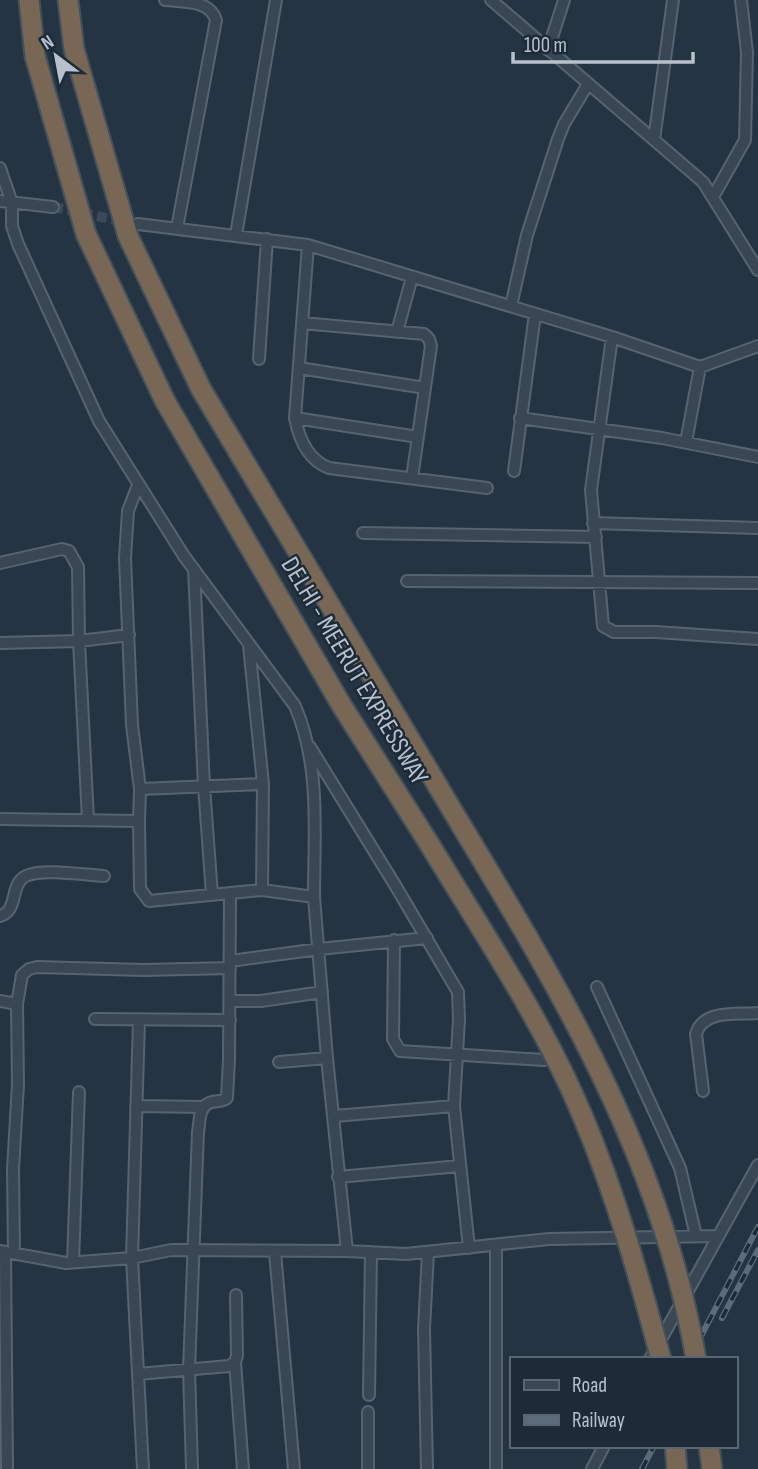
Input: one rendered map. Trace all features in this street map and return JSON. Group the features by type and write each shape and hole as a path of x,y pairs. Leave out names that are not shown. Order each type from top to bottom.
{"highway":[{"name":"DELHI - MEERUT EXPRESSWAY","path":"29,0 34,56 86,234 165,401 342,706 430,845 540,1029 582,1115 617,1203 659,1357"},
{"name":"DELHI - MEERUT EXPRESSWAY","path":"68,0 74,49 128,236 201,389 566,1002 608,1084 644,1171 674,1262 691,1327 696,1357"},
{"path":"675,1448 677,1469"},
{"path":"709,1448 712,1469"}],"street":[{"path":"165,0 205,4 212,10 216,20 177,228"},
{"path":"236,235 276,0"},
{"path":"491,0 703,182 758,270"},
{"path":"548,50 564,0"},
{"path":"654,140 673,0"},
{"path":"713,197 745,140 747,52 741,0"},
{"path":"744,28 758,28"},
{"path":"511,306 527,235 558,139 588,85"},
{"path":"0,168 12,203 12,226 26,264 99,421 194,569 295,706 307,744 314,795 314,897 347,1251"},
{"path":"0,201 53,207"},
{"path":"138,224 307,245 612,337 700,367 758,346"},
{"path":"259,359 267,239"},
{"path":"307,245 295,418 303,443 313,459 329,468 487,488"},
{"path":"397,332 412,276"},
{"path":"514,471 535,314"},
{"path":"302,323 424,334 429,340 431,346 412,478"},
{"path":"612,337 591,489 603,626 608,630 758,639"},
{"path":"686,442 700,367"},
{"path":"299,368 425,388"},
{"path":"295,418 418,437"},
{"path":"520,418 686,442 758,457"},
{"path":"138,485 128,511 126,542 132,725 140,789 139,889 149,901 262,890 314,897"},
{"path":"593,523 758,528"},
{"path":"363,533 596,537"},
{"path":"0,563 62,549 69,551 78,567 88,820"},
{"path":"194,569 212,895"},
{"path":"407,581 758,583"},
{"path":"0,643 79,641 129,635"},
{"path":"249,645 263,784 262,890"},
{"path":"307,744 458,992 460,1002 454,1106 469,1248"},
{"path":"140,789 263,784"},
{"path":"0,819 139,821"},
{"path":"0,916 6,915 10,910 17,886 22,878 28,875 39,873 104,876"},
{"path":"192,1469 189,1370 198,1132 204,1107 210,1103 222,1102 226,1098 230,1002 230,893"},
{"path":"7,1469 6,1252 18,1084 17,1004 22,975 37,967 144,970 230,964 319,948 427,938"},
{"path":"394,940 395,1045 400,1051 544,1060"},
{"path":"597,987 680,1168 696,1236"},
{"path":"230,1002 261,1001 322,992"},
{"path":"0,1001 17,1004"},
{"path":"703,1091 696,1034 698,1025 704,1019 714,1016 758,1013"},
{"path":"95,1019 229,1020"},
{"path":"139,1020 132,1258 143,1469"},
{"path":"279,1062 327,1058"},
{"path":"73,1262 79,1092"},
{"path":"136,1106 204,1107"},
{"path":"334,1116 454,1106"},
{"path":"651,1357 758,1165"},
{"path":"338,1177 460,1166"},
{"path":"6,1252 66,1263 132,1258 171,1251 347,1251 406,1254 549,1239 717,1236"},
{"path":"496,1245 496,1469"},
{"path":"275,1252 293,1469"},
{"path":"369,1395 371,1252"},
{"path":"427,1469 424,1329 428,1252"},
{"path":"236,1295 235,1362 243,1469"},
{"path":"138,1374 229,1366 235,1362"},
{"path":"368,1412 368,1469"},
{"path":"592,1469 603,1448"}],"tunnel":[{"path":"53,207 126,222"}],"railway":[{"path":"690,1357 758,1227"},
{"path":"722,1318 758,1250"},
{"path":"642,1469 653,1448"}]}
